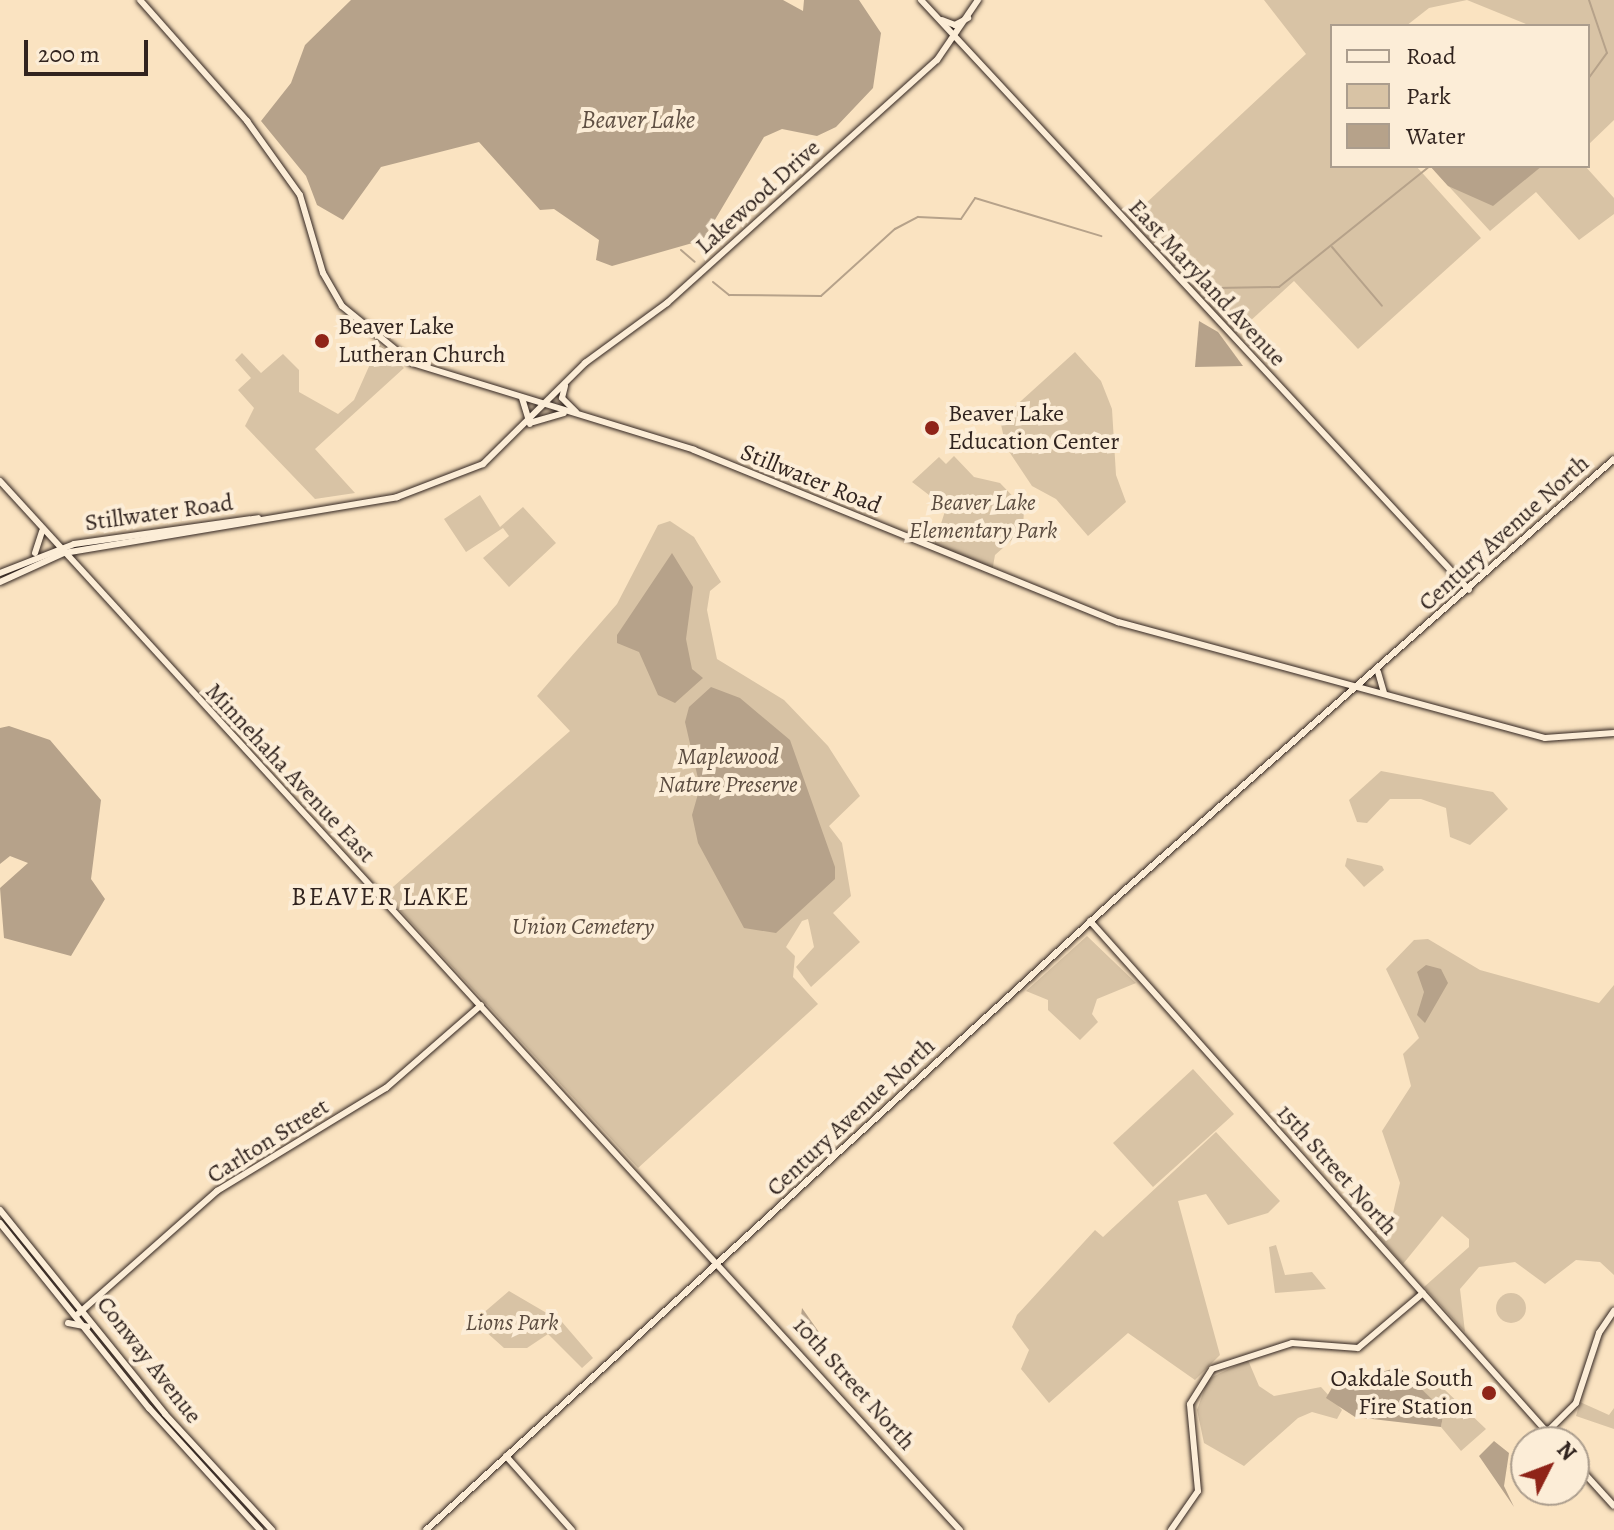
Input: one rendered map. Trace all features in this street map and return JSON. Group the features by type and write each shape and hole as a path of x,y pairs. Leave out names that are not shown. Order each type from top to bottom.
{"street":[{"path":"140,0 285,172 303,202 323,273 349,313 412,363 546,405"},
{"name":"East Maryland Avenue","path":"921,0 1469,590"},
{"name":"Lakewood Drive","path":"546,405 568,379 667,303 956,38 978,0"},
{"path":"934,15 953,25 970,15"},
{"path":"568,379 562,398 582,416"},
{"path":"521,397 530,424 572,413"},
{"name":"Stillwater Road","path":"61,550 87,549 443,485 483,464 530,424 546,405 694,450 1099,616 1550,739 1614,733"},
{"name":"Century Avenue North","path":"426,1530 1090,921 1614,459"},
{"name":"Minnehaha Avenue East","path":"0,481 481,1005 721,1261"},
{"name":"Stillwater Road","path":"61,550 266,518"},
{"path":"32,556 41,527"},
{"path":"83,574 78,559 87,549"},
{"path":"0,573 32,556 61,550"},
{"path":"0,582 61,550"},
{"path":"1380,668 1375,681 1387,695"},
{"path":"1333,680 1341,692 1334,708"},
{"name":"15th Street North","path":"1090,921 1542,1426"},
{"name":"Carlton Street","path":"78,1314 217,1191 386,1088 481,1005"},
{"name":"Conway Avenue","path":"0,1210 85,1308 165,1414 272,1530"},
{"name":"Conway Avenue","path":"0,1223 89,1327 149,1408 260,1530"},
{"name":"10th Street North","path":"721,1261 960,1530"},
{"path":"1171,1530 1198,1491 1190,1404 1212,1369 1292,1343 1358,1348 1423,1293"},
{"path":"1553,1426 1576,1404 1599,1333 1614,1311"},
{"path":"68,1323 89,1327"},
{"path":"506,1456 572,1530"},
{"path":"1590,1480 1614,1506"}],"green space":[{"path":"1264,0 1467,0 1429,8 1409,24 1330,24 1330,168 1418,168 1481,238 1358,349 1294,281 1236,334 1129,219 1306,54"},
{"path":"1467,0 1614,0 1614,120 1590,143 1590,24 1526,24"},
{"path":"1432,168 1587,168 1614,198 1614,214 1579,240 1536,192 1490,231"},
{"path":"379,344 404,368 315,449 355,493 315,499 245,426 254,408 238,390 251,378 235,360 242,353 261,373 283,354 299,370 299,392 338,414 354,400"},
{"path":"1075,352 1101,381 1112,409 1116,475 1126,502 1088,536 1056,499 1032,486 1006,447 1000,420"},
{"name":"Beaver Lake Elementary Park","path":"954,456 974,477 1000,483 1024,508 1023,530 995,555 992,572 933,549 946,508 912,482 939,457 946,464"},
{"path":"480,495 500,527 523,507 556,543 509,587 483,558 509,536 503,528 466,552 444,519"},
{"path":"670,521 694,537 721,582 710,591 707,610 717,659 784,700 828,746 860,796 829,826 842,843 851,896 833,913 860,942 811,987 796,967 814,947 808,919 802,921 786,947 795,956 793,977 818,1004 638,1168 385,894 570,731 537,696 617,604 658,525"},
{"path":"1381,771 1493,792 1508,809 1470,845 1450,837 1446,808 1421,799 1390,799 1367,823 1357,822 1349,800"},
{"path":"1347,858 1382,866 1384,870 1364,887 1345,866"},
{"path":"1087,936 1136,983 1097,999 1092,1014 1098,1022 1080,1040 1048,1010 1048,1000 1026,991"},
{"path":"1428,939 1480,970 1599,1003 1614,985 1614,1275 1600,1262 1576,1260 1545,1284 1515,1262 1479,1267 1460,1289 1465,1332 1424,1287 1469,1247 1469,1239 1442,1216 1403,1264 1374,1232 1393,1213 1400,1183 1382,1131 1411,1086 1403,1054 1419,1038 1386,969 1414,940"},
{"path":"1193,1069 1234,1114 1153,1187 1113,1143"},
{"path":"1216,1132 1280,1201 1268,1213 1228,1225 1206,1194 1178,1201 1220,1355 1195,1380 1128,1333 1049,1403 1021,1369 1029,1350 1012,1327 1017,1315 1095,1230 1103,1237"},
{"path":"1276,1245 1285,1275 1312,1272 1326,1289 1275,1293 1269,1247"},
{"name":"Lions Park","path":"509,1291 562,1322 593,1358 582,1368 548,1334 527,1348 504,1348 474,1321"},
{"path":"1511,1293 1522,1297 1526,1308 1522,1319 1511,1323 1500,1319 1496,1308 1500,1297"},
{"path":"1248,1360 1259,1386 1274,1396 1321,1387 1342,1410 1337,1419 1312,1412 1298,1418 1244,1466 1204,1443 1197,1410 1208,1379"},
{"path":"1442,1373 1445,1390 1486,1429 1461,1451 1441,1427 1444,1411 1422,1390"},
{"path":"1580,1402 1609,1415 1614,1408 1614,1429 1576,1416"}],"water":[{"name":"Beaver Lake","path":"351,0 783,0 803,11 804,0 859,0 881,33 873,88 836,127 817,136 782,129 764,137 703,240 612,266 596,260 599,240 554,209 540,210 479,142 381,167 343,220 317,205 306,176 261,121 291,83 305,45"},
{"path":"1432,168 1540,168 1493,206 1448,186"},
{"path":"1199,321 1218,332 1243,366 1195,367"},
{"path":"672,553 693,587 686,639 692,669 703,678 675,703 658,695 639,652 617,643 617,635"},
{"path":"711,687 740,698 790,740 835,867 835,879 776,933 744,928 698,843 692,815 700,787 685,722 689,707"},
{"path":"9,726 50,740 101,800 91,879 105,899 71,956 4,938 0,888 28,863 10,856 0,864 0,728"},
{"path":"1426,965 1441,969 1448,983 1425,1023 1417,1015 1424,992 1417,972"},
{"path":"802,1308 828,1345 824,1355 799,1333"},
{"path":"1399,1367 1444,1411 1441,1427 1355,1417 1326,1398 1333,1386"},
{"path":"1494,1441 1509,1453 1504,1486 1510,1501 1479,1456"}],"waterway":[{"path":"1589,0 1607,53 1590,76"},
{"path":"1155,235 1216,288 1279,287 1428,168"},
{"path":"713,282 729,295 821,296 895,229 918,217 961,219 975,198 1101,236"},
{"path":"1332,247 1382,306"},
{"path":"681,250 695,262"}],"place":[{"name":"Beaver Lake Lutheran Church","path":"322,341"},
{"name":"Beaver Lake Education Center","path":"932,428"},
{"name":"Oakdale South Fire Station","path":"1489,1393"}],"district":[{"name":"BEAVER LAKE","path":"381,897"}],"park label":[{"name":"Maplewood Nature Preserve","path":"728,771"},
{"name":"Union Cemetery","path":"583,927"}]}
